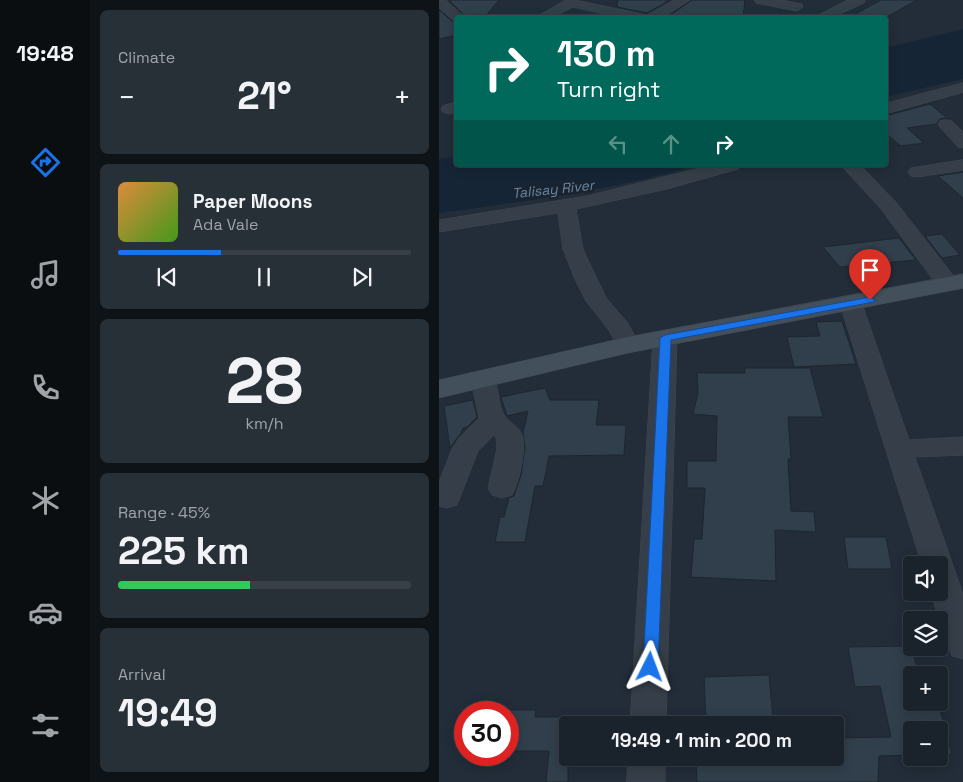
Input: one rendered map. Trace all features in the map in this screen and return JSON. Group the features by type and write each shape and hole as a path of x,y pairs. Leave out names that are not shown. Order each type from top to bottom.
{"main road":[{"path":"439,389 628,345 851,304 956,282"}],"street":[{"path":"656,15 684,0"},
{"path":"761,0 797,7"},
{"path":"826,15 859,0"},
{"path":"439,1 455,15"},
{"path":"547,15 571,3 629,15"},
{"path":"888,108 963,87"},
{"path":"946,125 963,143"},
{"path":"917,172 963,165"},
{"path":"439,226 499,218 566,205 661,185 725,167"},
{"path":"852,167 956,282"},
{"path":"566,205 573,248 585,277 597,301 619,327 628,345"},
{"path":"851,304 934,556"},
{"path":"648,716 665,338"},
{"path":"483,380 493,418 509,435 510,449 502,488"},
{"path":"447,498 465,450 488,427 493,418"},
{"path":"899,450 963,446"},
{"path":"948,600 963,646"},
{"path":"646,782 647,766"}],"water":[{"path":"964,29 963,79 888,96 888,47"},
{"name":"Talisay River","path":"454,157 454,167 689,167 633,182 439,213 439,159"}],"building":[{"path":"449,0 499,0 486,15 464,15"},
{"path":"618,0 670,0 647,13 617,7"},
{"path":"692,0 745,0 743,15 670,15"},
{"path":"881,0 917,0 888,16 854,15"},
{"path":"439,10 454,22 454,36 439,39"},
{"path":"930,104 947,118 940,119 936,124 907,128 924,143 901,146 888,135 888,115"},
{"path":"964,172 964,199 938,176"},
{"path":"942,234 960,255 942,258 925,236"},
{"path":"899,238 916,260 840,267 823,247"},
{"path":"842,321 856,364 794,367 787,337 820,336 816,322"},
{"path":"745,368 810,368 823,417 788,417 791,459 788,459 791,511 814,512 816,532 775,530 776,581 691,577 694,539 702,539 705,488 687,488 687,461 716,461 717,416 693,414 698,393 697,373 745,373"},
{"path":"545,388 550,400 599,400 596,425 626,425 624,455 549,456 543,486 535,486 525,542 495,542 500,517 504,517 509,498 514,496 521,475 525,448 523,433 528,411 507,416 501,397"},
{"path":"473,400 477,417 467,427 463,428 450,448 444,406"},
{"path":"844,537 886,537 892,569 848,569"},
{"path":"903,646 903,656 914,656 917,666 903,666 903,711 940,711 943,721 903,721 903,755 879,756 878,782 697,782 696,766 844,766 844,738 891,737 880,686 855,687 848,647"},
{"path":"769,675 773,716 706,716 704,677"},
{"path":"519,710 536,710 535,717 559,717 559,766 568,766 568,782 546,782 549,751 519,751"},
{"path":"948,739 952,754 948,754"}],"route":[{"path":"650,667 665,338 870,300"}]}
